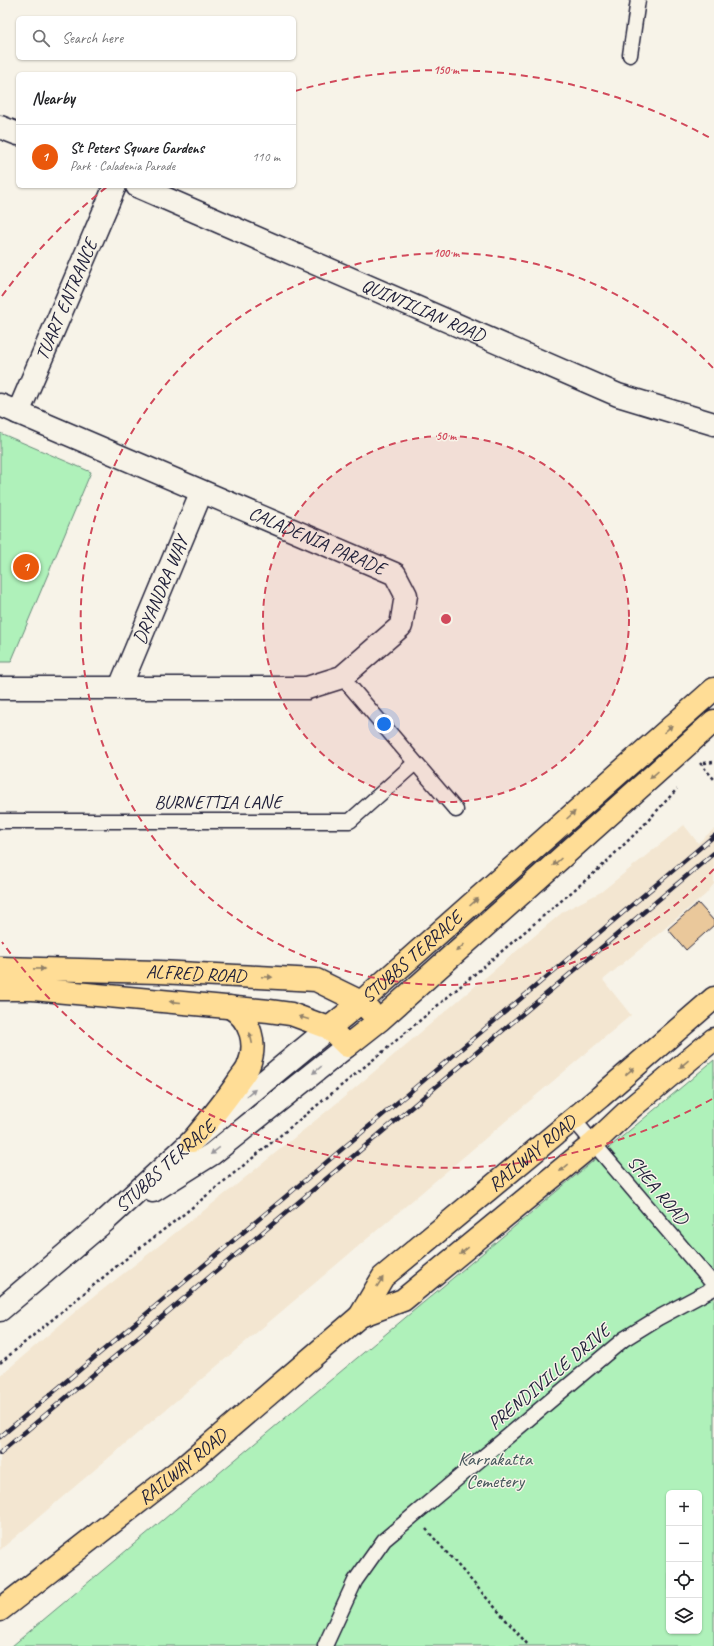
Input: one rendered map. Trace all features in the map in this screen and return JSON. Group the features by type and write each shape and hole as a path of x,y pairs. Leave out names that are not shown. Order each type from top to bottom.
{"main road":[{"name":"STUBBS TERRACE","path":"329,1028 361,1002 714,689"},
{"name":"STUBBS TERRACE","path":"347,1046 380,1020 714,721"},
{"name":"ALFRED ROAD","path":"0,968 160,972 316,980 361,1002 380,1020"},
{"name":"ALFRED ROAD","path":"0,989 33,990 230,1007 291,1014 329,1028 347,1046"},
{"name":"RAILWAY ROAD","path":"0,1610 186,1466 360,1316 383,1277 600,1097 714,998"},
{"path":"192,1141 228,1096 248,1067 253,1045 248,1025 240,1013 230,1007"},
{"name":"RAILWAY ROAD","path":"360,1316 403,1300 594,1143 631,1108 714,1040"}],"street":[{"path":"0,127 16,133"},
{"name":"TUART ENTRANCE","path":"9,409 113,188"},
{"name":"QUINTILIAN ROAD","path":"142,188 618,395 714,424"},
{"name":"CALADENIA PARADE","path":"0,688 307,688 342,677 401,626 406,595 394,574 9,409"},
{"name":"DRYANDRA WAY","path":"120,687 201,492"},
{"name":"STUBBS TERRACE","path":"0,1310 106,1220 192,1141 329,1028"},
{"name":"STUBBS TERRACE","path":"106,1220 212,1154 347,1046"}],"lane":[{"path":"630,55 638,0"},
{"path":"342,677 456,810"},
{"name":"BURNETTIA LANE","path":"0,822 350,821 415,763"},
{"name":"SHEA ROAD","path":"573,1119 714,1287"},
{"name":"PRENDIVILLE DRIVE","path":"325,1646 355,1581 384,1540 624,1339 714,1287"}],"path":[{"path":"714,762 700,763 714,779"},
{"path":"413,1515 528,1646"}],"shaded area":[{"path":"684,825 698,843 714,829 714,884 705,895 603,980 631,1015 0,1550 0,1376 82,1306 230,1190 343,1098 564,911 601,892"}],"green space":[{"path":"0,433 91,472 11,662 0,662"},
{"name":"Karrakatta Cemetery","path":"714,1060 714,1646 12,1646"}],"building":[{"path":"698,903 714,921 714,925 686,950 668,929"}],"railway":[{"path":"0,1437 714,836"},
{"path":"0,1453 714,853"}],"place":[{"name":"St Peters Square Gardens","path":"26,567"}]}
